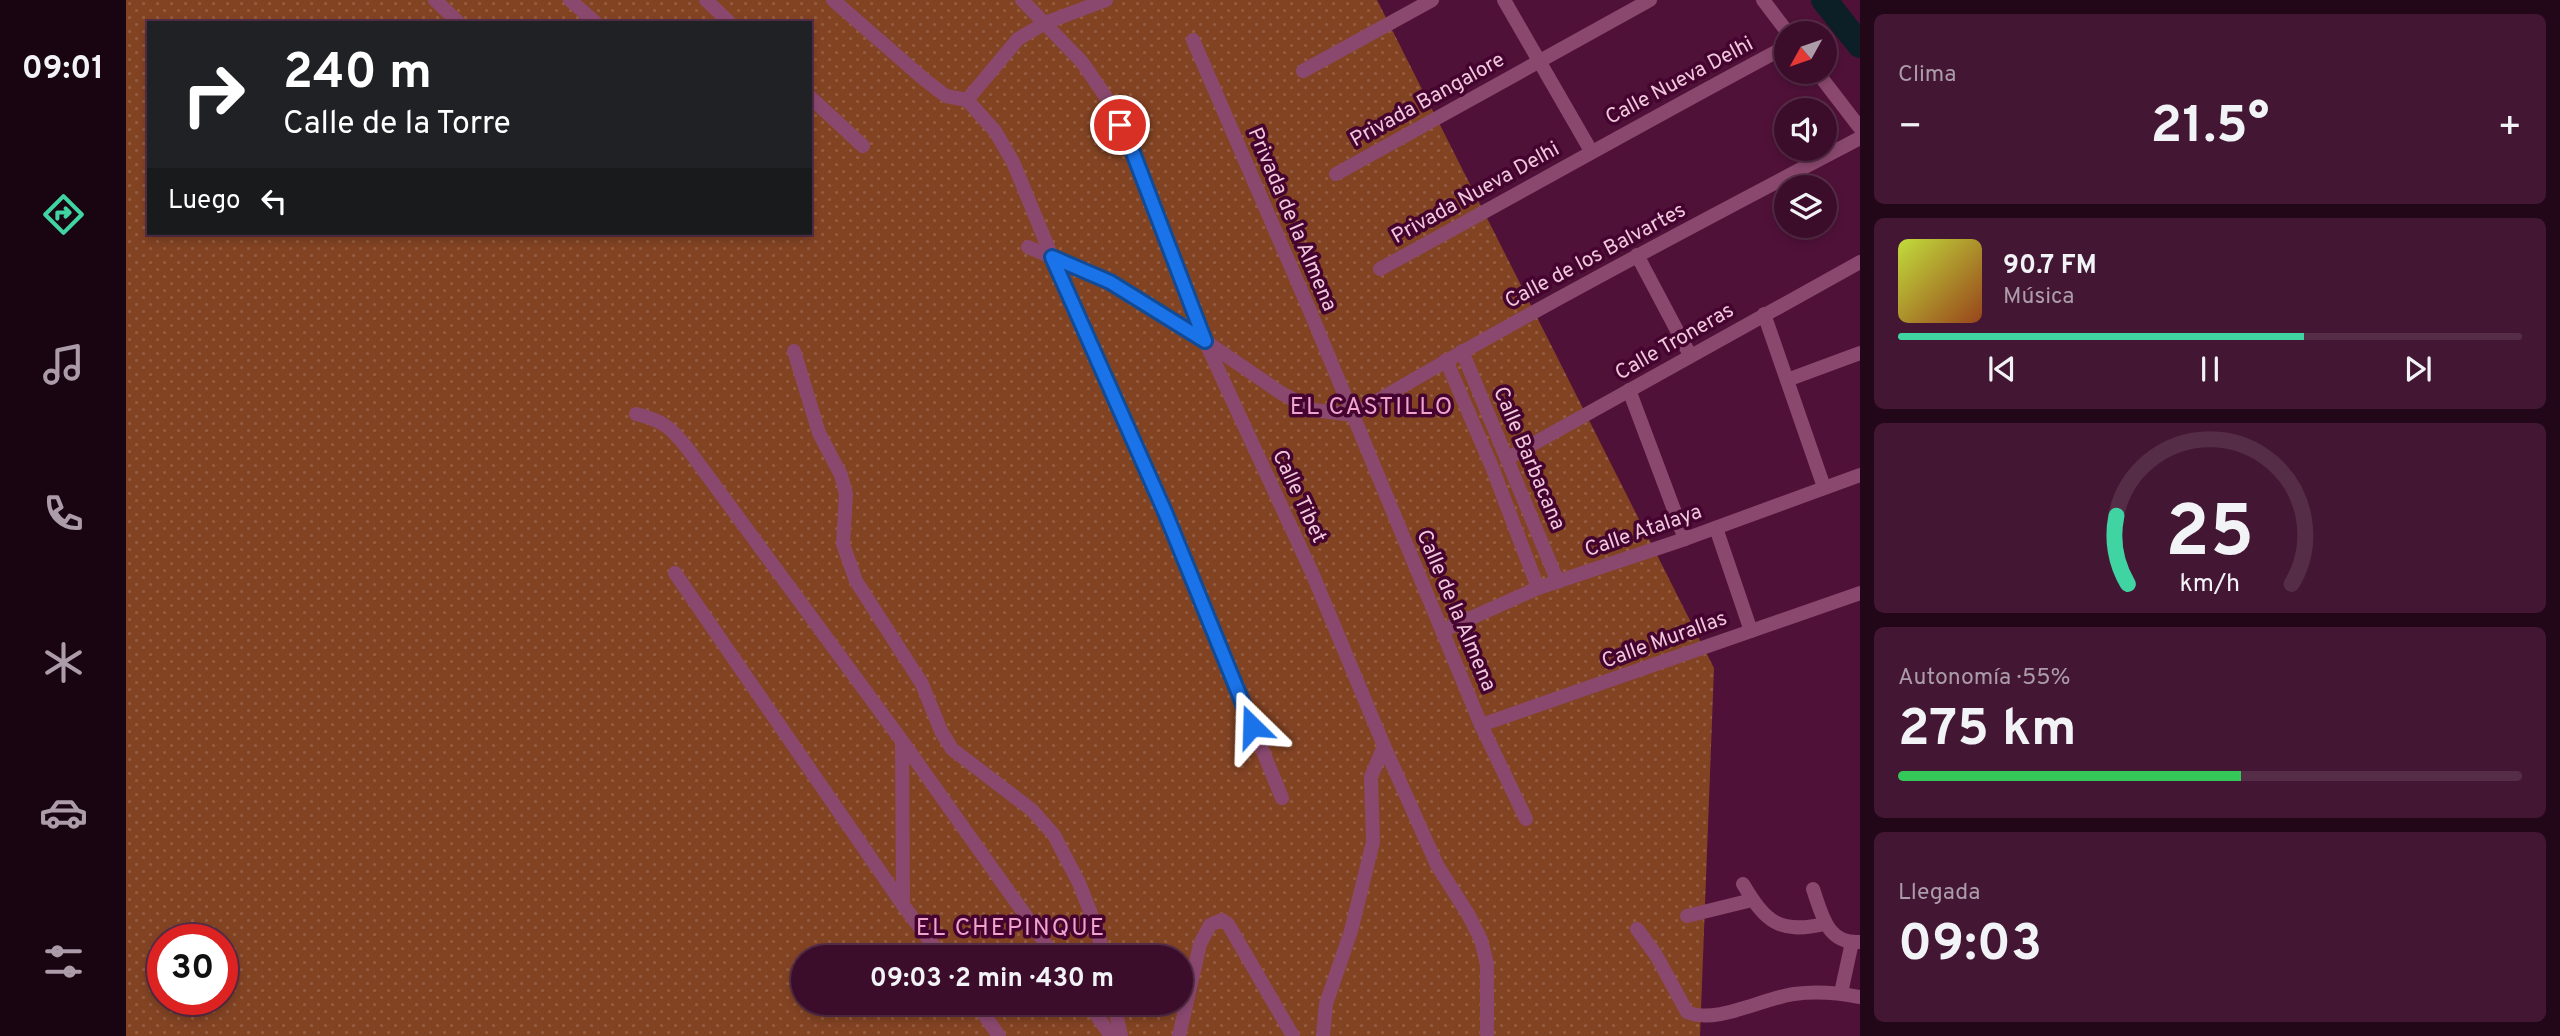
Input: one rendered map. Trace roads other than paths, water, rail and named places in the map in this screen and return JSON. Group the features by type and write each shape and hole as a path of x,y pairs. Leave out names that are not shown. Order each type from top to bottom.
{"street":[{"path":"435,0 457,21"},
{"path":"570,0 594,21"},
{"path":"706,0 728,21"},
{"path":"833,0 946,96 967,100 995,131 1013,162 1165,512 1282,797"},
{"name":"Calle Tibet","path":"1022,0 1082,62 1108,100 1132,150 1205,341 1313,575 1437,865 1481,940 1487,964 1487,1033"},
{"path":"967,100 1018,39 1045,23 1106,0"},
{"path":"1303,71 1432,0"},
{"path":"1504,0 1591,151"},
{"name":"Privada Bangalore","path":"1336,174 1650,0"},
{"path":"1763,0 1779,21"},
{"name":"Privada de la Almena","path":"1193,40 1353,415"},
{"name":"Calle Nueva Delhi","path":"1591,151 1774,53"},
{"path":"1826,84 1860,128"},
{"path":"812,99 863,146"},
{"name":"Calle de los Balvartes","path":"1353,415 1446,360 1637,255 1860,138"},
{"name":"Privada Nueva Delhi","path":"1380,269 1591,151"},
{"path":"1028,247 1110,282 1205,341 1281,393 1314,410 1353,415"},
{"path":"1637,255 1690,355"},
{"name":"Calle Troneras","path":"1508,458 1860,262"},
{"path":"1764,314 1824,487"},
{"path":"794,351 819,433 841,475 846,494 844,544 856,581 922,684 952,750 1032,810 1054,835 1079,883 1101,945"},
{"name":"Calle Barbacana","path":"1462,351 1558,582"},
{"path":"1787,380 1860,353"},
{"name":"Calle Barbacana","path":"1446,360 1492,467 1538,588"},
{"path":"1629,390 1685,539"},
{"path":"636,414 657,419 672,429 902,741 1046,945"},
{"name":"Calle de la Almena","path":"1353,415 1481,725 1526,819"},
{"name":"Calle Atalaya","path":"1442,631 1538,588 1685,539 1860,475"},
{"path":"1716,528 1751,631"},
{"path":"675,573 933,945"},
{"name":"Calle Murallas","path":"1481,725 1860,593"},
{"path":"902,741 903,905"},
{"path":"1323,1036 1326,1004 1351,931 1373,842 1371,777 1384,746"},
{"path":"1743,884 1764,913 1785,927 1806,928 1825,924"},
{"path":"1813,890 1825,924 1833,934 1856,942 1841,993"},
{"path":"1687,916 1752,900"},
{"path":"1179,1036 1200,944 1210,925 1222,920 1228,924 1293,1036"},
{"path":"1637,929 1656,955 1687,1012 1695,1016 1712,1015 1792,994 1841,993 1860,997"},
{"path":"984,1015 999,1036"},
{"path":"1096,1015 1111,1036"},
{"path":"1117,1015 1121,1036"}],"waterway":[{"path":"1824,0 1860,45"}],"district":[{"name":"EL CASTILLO","path":"1372,406"},
{"name":"EL CHEPINQUE","path":"1011,927"}]}
